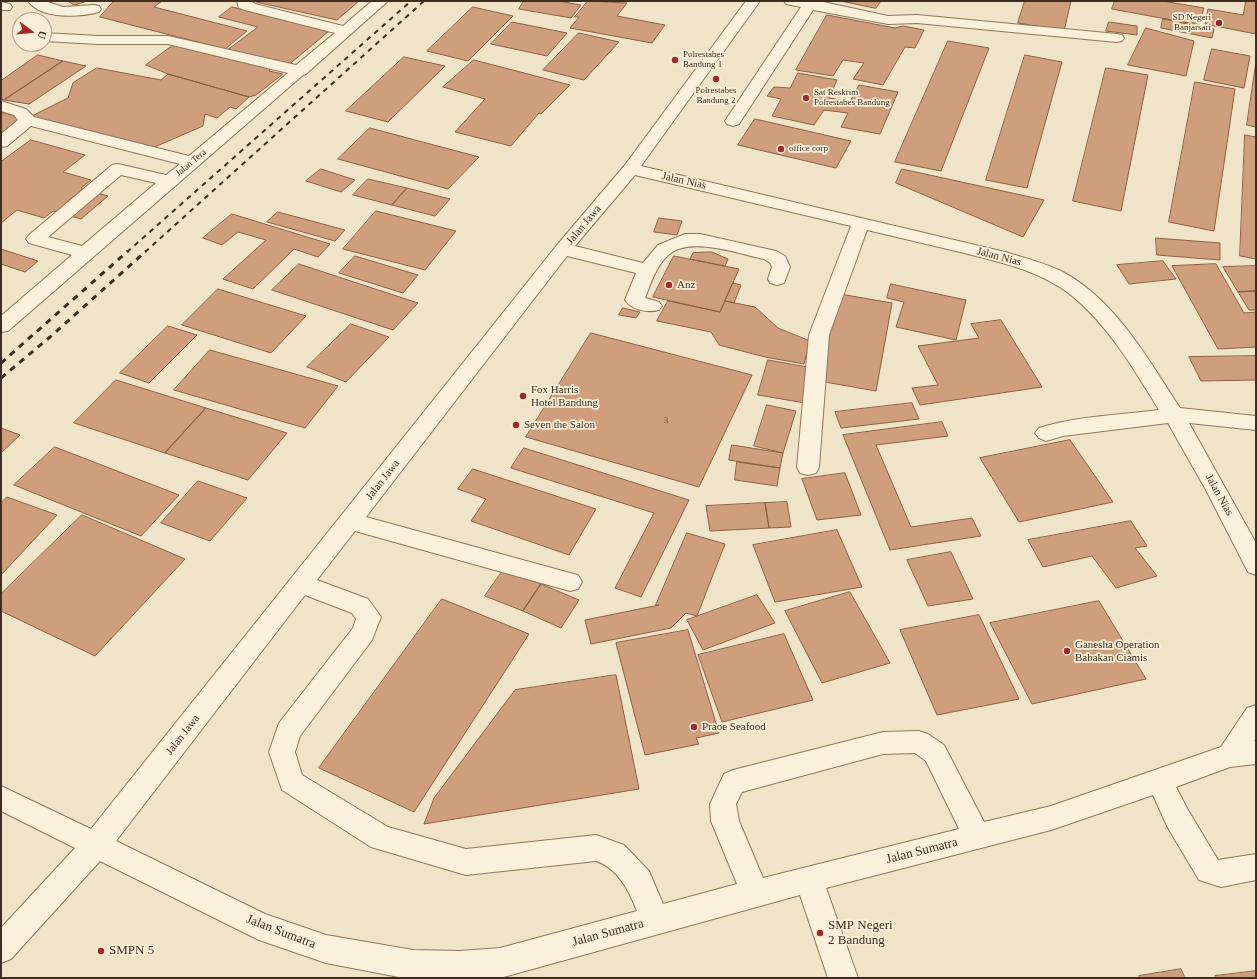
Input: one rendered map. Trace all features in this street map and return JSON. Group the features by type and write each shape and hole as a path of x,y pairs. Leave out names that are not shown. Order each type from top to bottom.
{"street":[{"path":"35,1 56,11 68,13 94,9"},
{"path":"244,1 244,5 250,7 346,31"},
{"name":"Jalan Tera","path":"1,326 84,252 301,71 381,1"},
{"name":"Jalan Jawa","path":"1,949 95,846 563,249 632,169 753,1"},
{"path":"791,1 811,3 888,20 917,19 1117,38"},
{"path":"733,121 811,3"},
{"path":"52,37 98,40 168,40 301,71"},
{"path":"1,106 20,112 28,120 192,162"},
{"path":"1,142 28,120"},
{"path":"84,252 35,239 118,169 169,181"},
{"name":"Jalan Nias","path":"632,169 861,223 1034,267 1064,281 1111,321 1175,415 1247,537 1256,566"},
{"path":"808,467 819,335 861,223"},
{"path":"652,306 638,303 635,300 647,270 664,248 685,240 700,240 770,255 778,260 781,267 777,279"},
{"path":"563,249 647,270"},
{"path":"1046,433 1063,429 1175,415 1226,418 1256,423"},
{"path":"351,521 570,582"},
{"path":"301,584 360,606 369,617 363,633 288,731 282,752 291,782 382,838 466,862 596,848 614,854 639,880 655,920"},
{"name":"Jalan Sumatra","path":"1,798 95,846 259,926 326,948 404,964 460,966 500,963 755,893 1051,818 1243,753 1256,716"},
{"path":"755,893 725,821 723,804 733,782 883,743 919,742 934,753 977,837"},
{"path":"1160,781 1178,819 1208,870 1221,874 1256,867"},
{"path":"809,879 843,978"}],"building":[{"path":"68,1 87,1 75,5"},
{"path":"114,1 162,1 154,7 247,31 225,49 100,17"},
{"path":"359,1 337,20 256,2"},
{"path":"524,1 558,1 581,5 571,18 519,9"},
{"path":"588,1 627,3 617,16 665,25 652,43 570,28 579,17 575,17"},
{"path":"841,1 881,1 876,8"},
{"path":"1025,1 1071,1 1064,31 1018,23"},
{"path":"1115,1 1163,1 1204,8 1199,25 1112,9"},
{"path":"1246,1 1256,1 1256,34 1205,24 1208,9 1243,15"},
{"path":"232,7 329,31 286,67 226,51 258,27 219,17"},
{"path":"473,7 513,16 468,61 427,51"},
{"path":"827,15 895,28 903,26 924,30 915,48 905,47 883,85 853,79 864,63 843,60 833,76 796,70"},
{"path":"1163,19 1214,29 1212,38 1161,28"},
{"path":"512,22 567,33 547,56 491,44"},
{"path":"1109,22 1137,26 1137,35 1106,31"},
{"path":"1146,28 1194,41 1186,76 1128,65"},
{"path":"579,33 619,42 584,80 543,70"},
{"path":"948,41 989,48 941,171 895,162"},
{"path":"175,44 272,66 269,71 283,74 256,95 249,97 168,74 146,65"},
{"path":"1212,49 1250,56 1244,88 1204,80"},
{"path":"38,55 63,61 4,100 1,99 1,81"},
{"path":"1025,55 1062,62 1027,188 986,180"},
{"path":"404,57 445,66 388,122 346,111"},
{"path":"474,60 570,85 541,114 539,113 511,146 455,132 485,99 443,87"},
{"path":"63,61 86,66 29,104 4,100"},
{"path":"1256,62 1256,127 1247,125"},
{"path":"97,68 161,80 168,74 249,97 236,109 230,107 217,118 205,114 203,126 150,149 28,118 68,98 73,83"},
{"path":"1106,68 1148,75 1121,211 1073,201"},
{"name":"Sat Reskrim Polrestabes Bandung","path":"798,73 837,80 829,98 850,101 859,85 898,92 880,134 841,127 848,113 824,110 814,125 772,116 781,99 767,96 774,87 790,88"},
{"path":"1195,82 1235,89 1214,231 1169,222"},
{"path":"1,112 22,118 1,135"},
{"path":"755,119 851,141 836,168 738,145"},
{"path":"370,128 479,157 448,189 338,159"},
{"path":"1245,135 1256,137 1256,259 1240,256"},
{"path":"31,140 85,155 63,172 91,180 81,188 108,196 81,219 53,211 44,218 17,210 1,223 1,162"},
{"path":"321,169 355,180 341,192 306,181"},
{"path":"902,169 1044,200 1023,237 896,183"},
{"path":"368,179 407,188 392,205 353,195"},
{"path":"407,188 450,199 435,216 392,205"},
{"path":"376,211 456,231 425,270 343,249"},
{"path":"278,212 345,230 335,241 267,222"},
{"path":"232,214 330,244 318,257 294,249 253,289 223,279 266,240 238,232 222,245 203,238"},
{"path":"659,218 682,221 677,235 654,232"},
{"path":"1156,238 1220,243 1220,260 1157,255"},
{"path":"1,249 38,261 25,272 1,264"},
{"path":"712,252 728,259 725,266 690,259 693,253"},
{"path":"355,256 418,275 403,293 339,273"},
{"path":"674,256 739,269 720,312 653,297"},
{"path":"1163,261 1176,279 1129,284 1117,265"},
{"path":"299,264 418,303 393,330 272,290"},
{"path":"1216,264 1244,313 1256,312 1256,347 1218,349 1172,266"},
{"path":"1256,266 1256,291 1238,292 1223,267"},
{"path":"733,283 741,285 734,303 725,301"},
{"path":"891,284 966,300 956,340 896,327 904,302 887,298"},
{"path":"218,289 306,316 271,353 182,325"},
{"path":"1256,291 1256,310 1249,310 1238,292"},
{"path":"840,294 892,303 876,391 819,381"},
{"path":"668,301 720,312 725,301 755,307 778,328 810,341 804,364 765,357 719,345 711,332 657,321"},
{"path":"623,308 640,312 636,318 619,315"},
{"path":"1001,320 1042,387 920,405 912,388 938,385 918,346 979,338 971,324"},
{"path":"351,324 389,337 346,382 307,367"},
{"path":"168,326 197,335 149,383 120,373"},
{"path":"591,333 752,375 699,487 526,437"},
{"path":"210,350 338,386 305,428 174,390"},
{"path":"1256,356 1256,380 1201,381 1189,357"},
{"path":"768,360 813,368 805,403 758,395"},
{"path":"116,380 206,408 165,453 74,423"},
{"path":"912,403 919,419 841,428 835,412"},
{"path":"767,405 796,411 783,453 754,446"},
{"path":"206,408 287,433 248,480 165,453"},
{"path":"942,422 948,436 876,445 911,527 972,518 981,536 890,550 843,435"},
{"path":"1,428 20,435 1,453"},
{"path":"1070,440 1113,502 1019,522 980,458"},
{"path":"732,445 783,453 780,468 729,460"},
{"path":"55,447 179,495 141,536 14,485"},
{"path":"524,448 689,500 641,597 615,588 654,513 511,468"},
{"path":"737,462 780,468 777,486 735,480"},
{"path":"473,469 596,509 569,555 471,521 486,499 458,489"},
{"path":"845,473 861,515 817,520 802,479"},
{"path":"198,481 247,498 210,541 161,523"},
{"path":"7,497 57,515 1,575 1,503"},
{"path":"787,502 791,527 769,528 765,503"},
{"path":"765,503 769,528 710,531 706,506"},
{"path":"82,515 185,559 95,656 1,611 1,594"},
{"path":"1131,521 1147,546 1135,548 1157,576 1116,588 1092,556 1043,567 1028,540"},
{"path":"837,530 862,587 775,602 753,545"},
{"path":"687,533 725,544 697,616 686,613 671,628 591,644 585,620 659,605 656,605"},
{"path":"951,552 973,599 928,606 907,560"},
{"path":"504,569 541,584 523,611 485,596"},
{"path":"541,584 579,600 561,628 523,611"},
{"path":"850,592 890,663 822,683 785,611"},
{"path":"757,595 775,623 703,650 687,620"},
{"path":"442,599 529,634 414,812 319,768"},
{"name":"Ganesha Operation Babakan Ciamis","path":"1099,601 1146,679 1032,704 990,623"},
{"path":"979,615 1019,699 937,715 900,630"},
{"path":"688,630 719,733 696,738 699,744 645,755 616,643"},
{"path":"784,634 813,700 722,722 698,655"},
{"path":"616,675 639,789 424,824 434,798 515,690"},
{"path":"1181,969 1185,978 1140,978 1139,976"},
{"path":"1256,971 1256,978 1216,978 1215,976"}],"railway":[{"path":"127,252 411,1"},
{"path":"145,252 424,1"},
{"path":"1,363 128,251"},
{"path":"1,378 50,337 146,251"}],"place":[{"name":"SD Negeri Banjarsari","path":"1219,23"},
{"name":"Polrestabes Bandung 1","path":"675,60"},
{"name":"Polrestabes Bandung 2","path":"716,79"},
{"name":"Sat Reskrim Polrestabes Bandung","path":"806,98"},
{"name":"office corp","path":"781,149"},
{"name":"Anz","path":"669,285"},
{"name":"Fox Harris Hotel Bandung","path":"523,396"},
{"name":"Seven the Salon","path":"516,425"},
{"name":"Ganesha Operation Babakan Ciamis","path":"1067,651"},
{"name":"Praoe Seafood","path":"694,727"},
{"name":"SMP Negeri 2 Bandung","path":"820,933"},
{"name":"SMPN 5","path":"101,951"}]}
